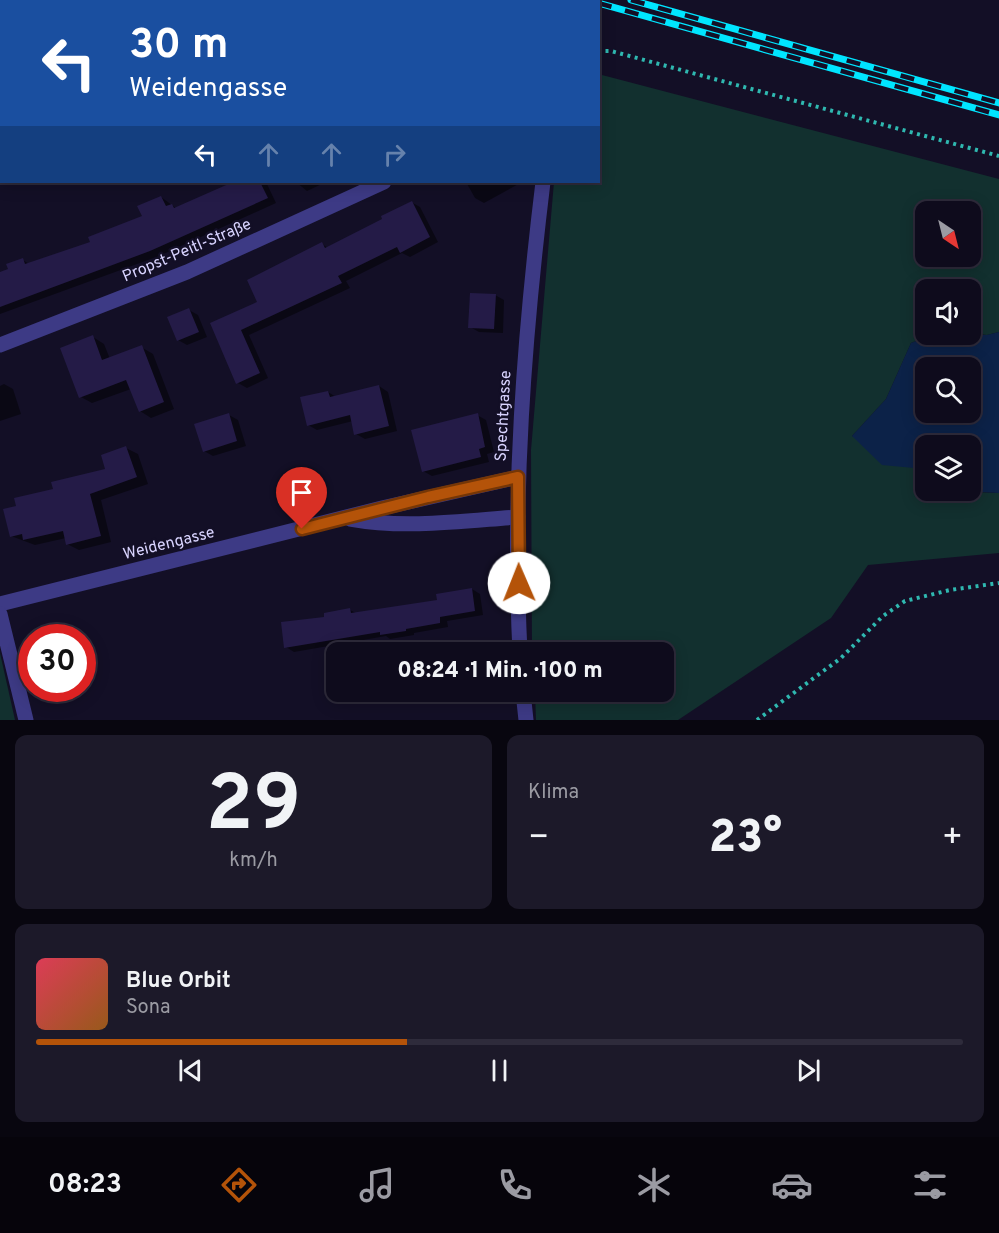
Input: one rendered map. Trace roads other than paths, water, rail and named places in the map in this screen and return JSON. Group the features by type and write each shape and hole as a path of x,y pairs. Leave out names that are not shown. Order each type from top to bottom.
{"street":[{"name":"Propst-Peitl-Straße","path":"0,345 187,272 382,183"},
{"name":"Spechtgasse","path":"520,642 518,477 526,326 543,183"},
{"name":"Weidengasse","path":"0,604 496,480 518,477"},
{"name":"Weidengasse","path":"347,518 375,523 403,523 518,517"},
{"path":"0,614 26,720"},
{"path":"524,702 526,720"}],"water":[{"path":"999,332 999,493 981,492 981,435 915,435 915,468 882,465 852,436 886,399 911,343 915,341 915,345 981,345 981,335"}],"railway":[{"path":"631,0 999,103"},
{"path":"600,4 999,115"}]}
